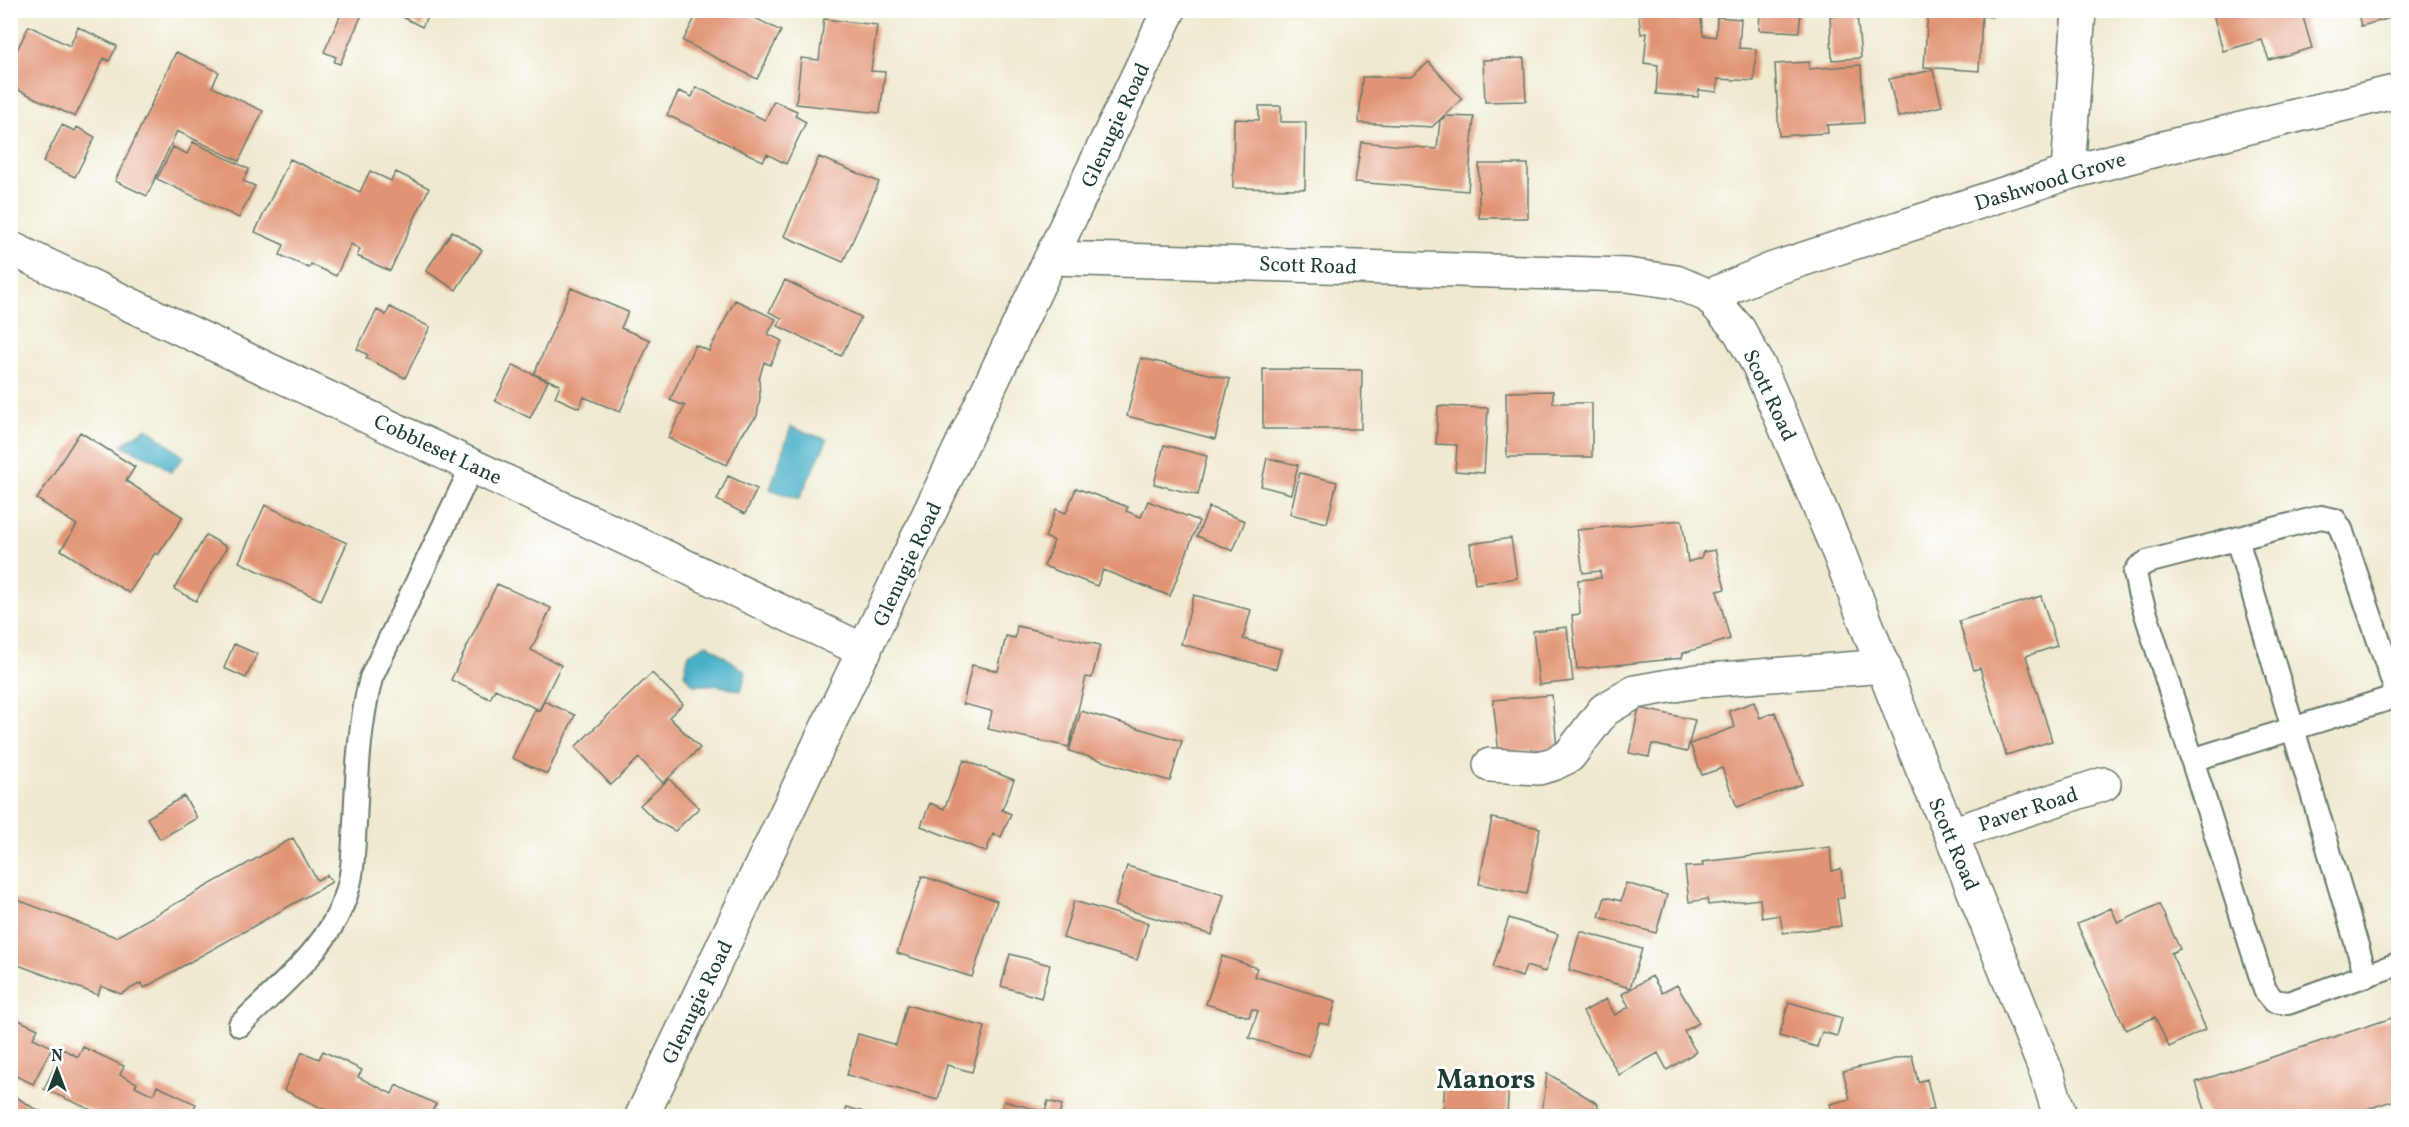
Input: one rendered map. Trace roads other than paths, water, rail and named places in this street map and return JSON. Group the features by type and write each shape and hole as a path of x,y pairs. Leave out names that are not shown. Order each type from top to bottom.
{"street":[{"name":"Glenugie Road","path":"642,1116 1169,10"},
{"path":"2068,174 2079,10"},
{"name":"Dashwood Grove","path":"1709,296 1773,269 2068,174 2159,148 2398,91"},
{"name":"Cobbleset Lane","path":"10,248 865,651"},
{"name":"Scott Road","path":"1052,258 1626,274 1676,282 1709,296 1739,330 1759,366 1884,666 1922,768 1951,834 2047,1074 2060,1116"},
{"path":"1490,765 1539,768 1569,756 1604,710 1635,692 1697,681 1884,666"},
{"name":"Paver Road","path":"1951,834 2104,784"}],"lane":[{"path":"240,1026 313,951 346,897 352,869 362,715 371,678 380,654 473,465"},
{"path":"2192,760 2398,696 2341,529 2335,520 2321,517 2147,562 2135,573 2139,592 2192,760 2265,990 2274,1000 2288,1003 2398,964"},
{"path":"2237,539 2366,976"}],"water":[{"path":"791,427 827,440 799,499 770,489"},
{"path":"147,428 184,457 171,472 155,460 121,445"},
{"path":"707,644 746,672 741,691 717,685 694,685 684,674 689,654"}],"district":[{"name":"Manors","path":"1486,1079"}]}
